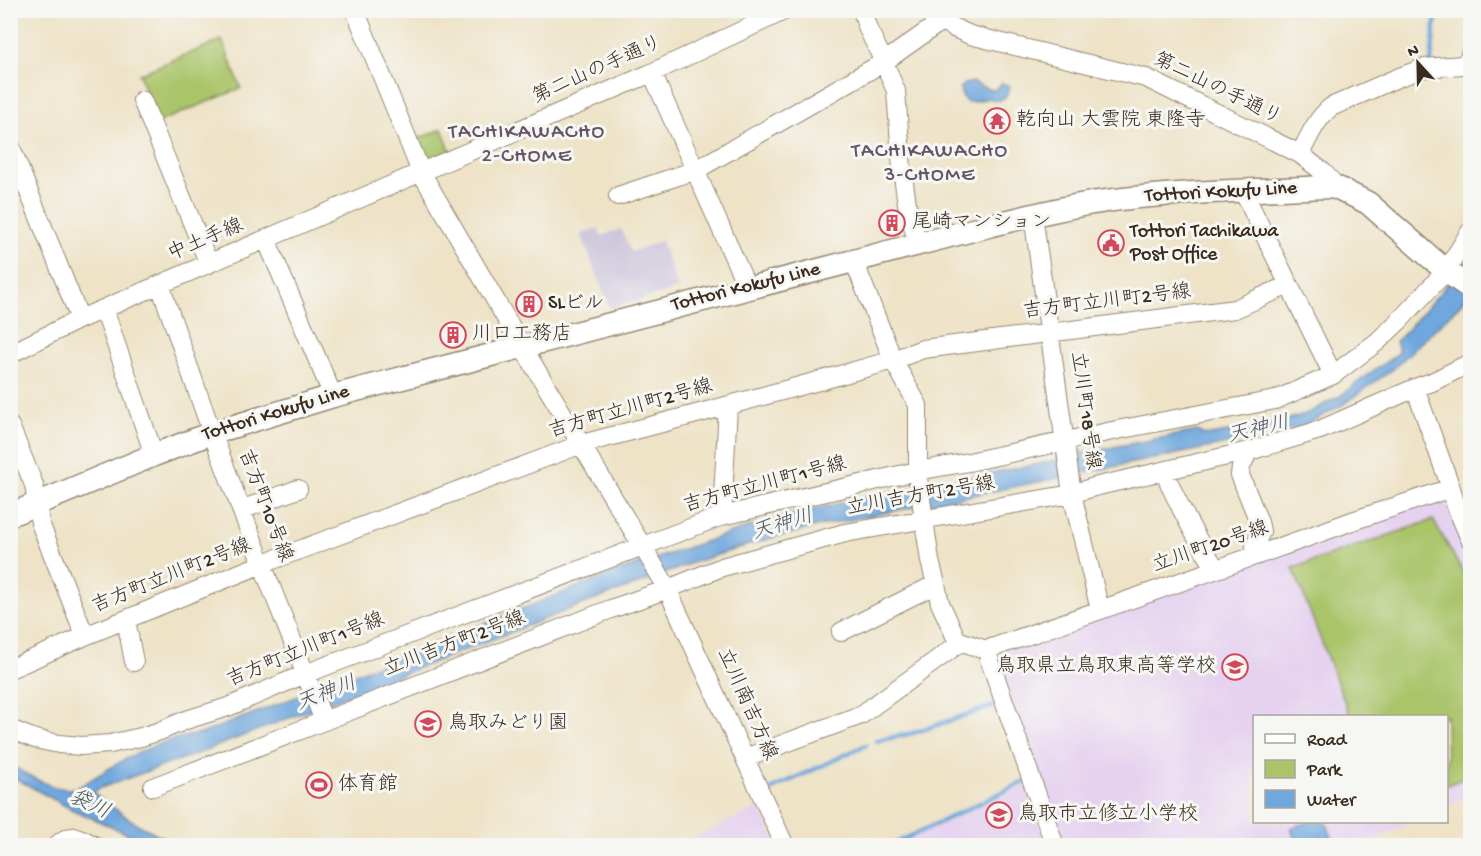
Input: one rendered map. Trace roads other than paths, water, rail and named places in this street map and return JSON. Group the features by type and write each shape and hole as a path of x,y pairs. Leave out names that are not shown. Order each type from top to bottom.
{"main road":[{"name":"Tottori Kokufu Line","path":"10,515 212,433 333,396 747,287 1033,215 1098,202 1173,194 1338,188 1368,203 1470,288"}],"street":[{"path":"355,10 421,172 522,346 644,548"},
{"name":"第二山の手通り","path":"421,172 652,73 786,10"},
{"path":"862,10 868,29 896,91 903,178 907,204 918,244"},
{"path":"618,196 696,170 884,62 936,15"},
{"name":"第二山の手通り","path":"936,15 952,27 970,35 1146,78 1300,154 1323,172 1338,188"},
{"path":"1300,154 1315,124 1330,107 1424,68 1462,65 1470,59 1470,54"},
{"path":"652,73 747,287"},
{"path":"142,100 209,264"},
{"path":"10,145 80,319"},
{"name":"中土手線","path":"10,354 80,319 421,172"},
{"path":"1243,191 1333,375"},
{"name":"立川町18号線","path":"1033,215 1072,490 1100,610"},
{"name":"吉方町立川町1号線","path":"10,729 35,739 81,746 110,744 151,734 307,677 722,516 1065,445 1118,430 1275,400 1333,375 1377,342 1448,272 1470,232"},
{"path":"266,239 333,396"},
{"path":"854,261 893,360 918,405 917,474 930,561 940,603 957,640 986,650 1055,846"},
{"name":"吉方町10号線","path":"160,285 212,433 323,718"},
{"name":"吉方町立川町2号線","path":"10,669 262,564 582,444 728,406 893,360 923,349 1235,309 1288,285"},
{"path":"104,309 154,455"},
{"name":"立川吉方町2号線","path":"153,787 323,718 722,567 834,536 924,516 1094,487 1248,452 1320,430 1432,382 1470,363"},
{"path":"1415,388 1451,488 1463,503 1470,539"},
{"path":"722,516 728,406"},
{"path":"10,426 34,485 40,523 85,636"},
{"path":"1248,452 1240,475 1261,531 1255,546 1258,555"},
{"path":"1164,471 1197,539 1216,569"},
{"name":"立川町20号線","path":"986,650 1451,488"},
{"path":"241,510 298,489"},
{"name":"立川南吉方線","path":"644,548 667,587 785,846"},
{"path":"841,632 936,584"},
{"path":"126,620 134,662"},
{"path":"745,758 861,715 961,642"},
{"path":"56,846 67,836 71,836 95,846"}],"water":[{"path":"972,82 992,90 1002,83 1010,86 1003,99 990,98 966,102 960,88"},
{"path":"1470,259 1470,292 1461,304 1392,370 1342,405 1306,425 1252,439 824,525 761,541 689,564 199,753 103,787 94,793 137,824 178,845 153,845 71,809 11,776 10,765 50,785 67,789 76,788 126,759 170,740 201,734 616,572 766,521 844,502 1053,461 1077,454 1197,431 1210,435 1269,425 1306,414 1342,395 1398,353 1396,342"},
{"path":"1306,823 1326,823 1335,845 1297,845 1291,828"}],"waterway":[{"path":"1431,63 1435,23 1440,10"},
{"path":"876,741 913,733 999,704"},
{"path":"772,789 866,745"},
{"path":"890,846 1026,781"}],"place":[{"name":"乾向山 大雲院 東隆寺","path":"997,121"},
{"name":"尾崎マンション","path":"892,223"},
{"name":"Tottori Tachikawa Post Office","path":"1111,243"},
{"name":"SLビル","path":"529,304"},
{"name":"川口工務店","path":"453,335"},
{"name":"鳥取県立鳥取東高等学校","path":"1235,667"},
{"name":"鳥取みどり園","path":"428,724"},
{"name":"体育館","path":"319,785"},
{"name":"鳥取市立修立小学校","path":"999,815"}],"district":[{"name":"TACHIKAWACHO 2-CHOME","path":"527,145"},
{"name":"TACHIKAWACHO 3-CHOME","path":"930,164"}],"water label":[{"name":"天神川","path":"1259,431"},
{"name":"天神川","path":"783,526"},
{"name":"天神川","path":"327,695"},
{"name":"袋川","path":"89,806"}]}
